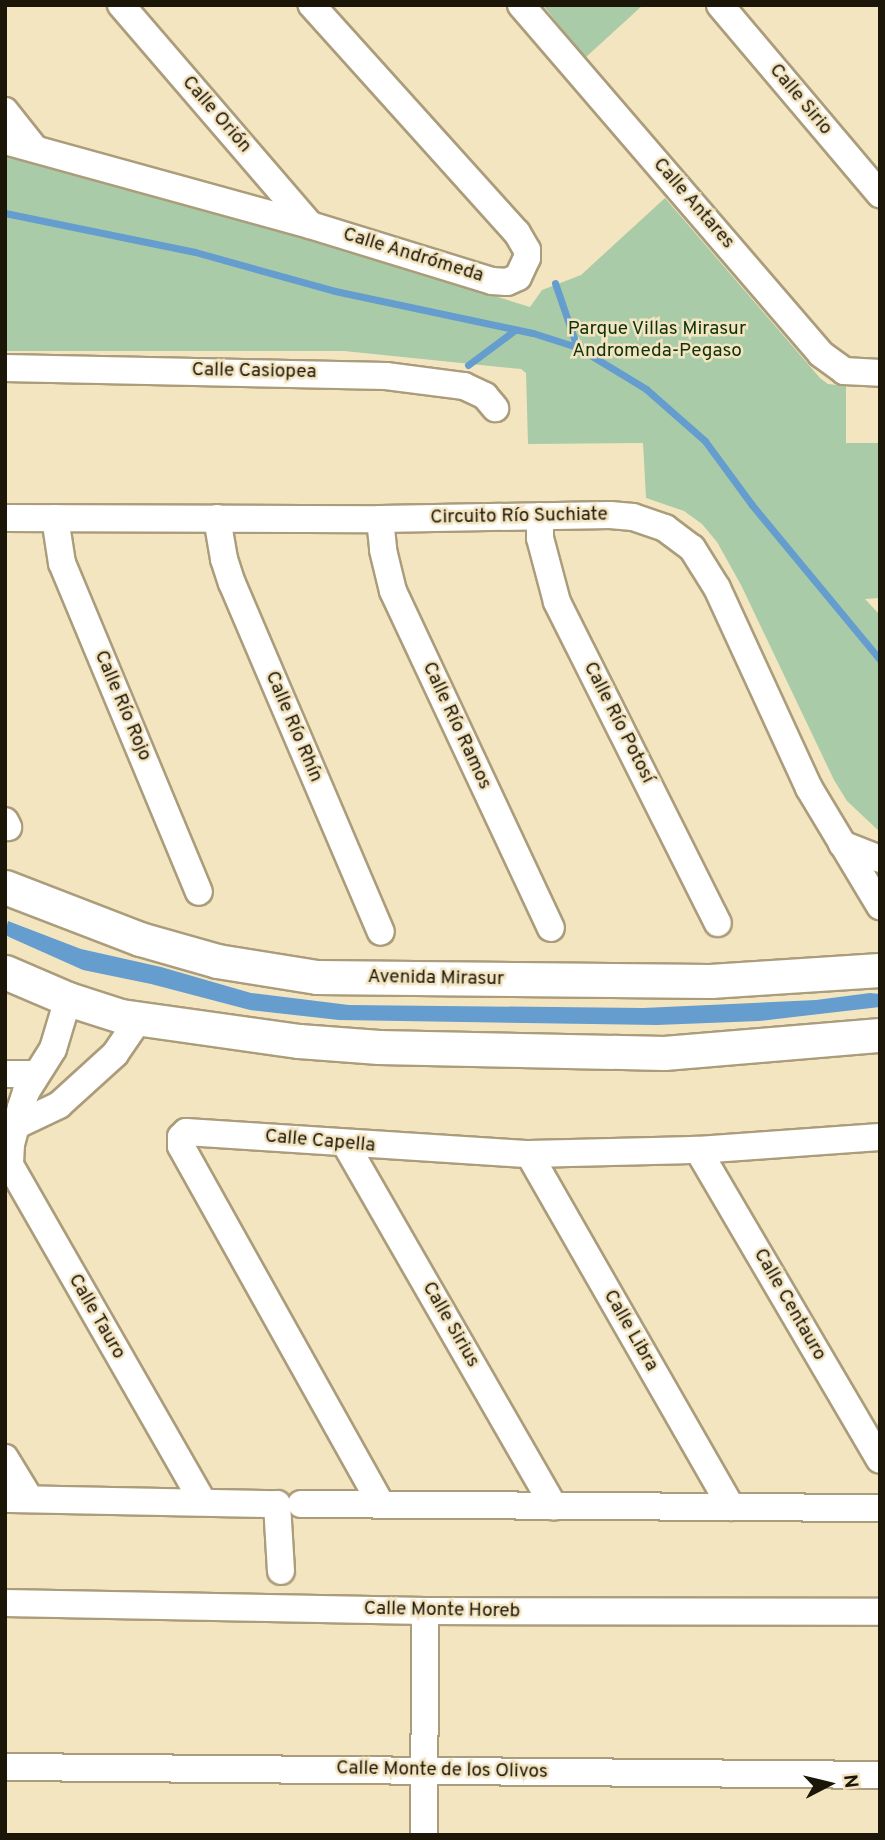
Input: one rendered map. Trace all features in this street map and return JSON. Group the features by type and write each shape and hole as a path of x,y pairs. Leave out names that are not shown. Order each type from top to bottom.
{"street":[{"name":"Calle Orión","path":"121,5 310,225"},
{"name":"Calle Andrómeda","path":"5,141 310,225 500,282 518,277 527,258 527,250 517,233 312,5"},
{"name":"Calle Antares","path":"522,5 821,354 844,371 880,373"},
{"name":"Calle Sirio","path":"720,5 880,194"},
{"path":"5,111 35,149"},
{"name":"Calle Casiopea","path":"5,368 386,376 464,386 485,396 495,408"},
{"name":"Calle Río Potosí","path":"540,516 540,538 557,602 718,923"},
{"name":"Circuito Río Suchiate","path":"5,518 633,517 665,528 692,548 717,588 808,788 880,906"},
{"name":"Calle Río Rojo","path":"55,518 62,563 199,892"},
{"name":"Calle Río Rhín","path":"217,518 224,559 232,583 381,932"},
{"name":"Calle Río Ramos","path":"380,519 383,550 393,591 551,928"},
{"path":"842,844 880,859"},
{"name":"Avenida Mirasur","path":"5,887 140,939 217,961 306,975 710,981 880,970"},
{"path":"5,972 68,999 130,1018 299,1041 467,1051 664,1053 880,1035"},
{"name":"Calle Tauro","path":"68,999 53,1049 26,1092 15,1126 9,1158 13,1172 203,1502"},
{"path":"15,1126 59,1105 115,1054 130,1018"},
{"path":"5,1074 36,1074"},
{"name":"Calle Capella","path":"381,1504 181,1146 181,1137 192,1130 346,1145 529,1154 698,1150 880,1137"},
{"name":"Calle Sirius","path":"346,1145 554,1506"},
{"name":"Calle Centauro","path":"698,1150 880,1460"},
{"name":"Calle Libra","path":"529,1154 731,1507"},
{"path":"5,1458 17,1499 277,1504 281,1571"},
{"path":"300,1504 880,1508"},
{"name":"Calle Monte Horeb","path":"5,1603 425,1611 880,1612"},
{"path":"424,1835 425,1611"},
{"name":"Calle Monte de los Olivos","path":"5,1767 880,1775"}],"green space":[{"path":"543,5 643,5 585,58"},
{"name":"Parque Villas Mirasur Andromeda-Pegaso","path":"5,154 247,220 530,307 542,290 581,275 665,198 820,378 828,384 846,386 846,443 880,443 880,598 865,599 880,615 880,832 847,801 834,780 741,585 717,542 702,524 684,511 646,498 643,443 528,444 526,373 521,369 344,351 5,351"}],"water":[{"path":"8,921 81,949 161,967 251,993 349,1005 643,1008 816,1000 870,993 880,994 880,1007 759,1021 657,1025 339,1020 250,1010 151,984 83,970 9,937 5,934"}],"waterway":[{"path":"5,213 195,252 335,291 533,333 577,347 646,389 705,441 752,505 880,660"},
{"path":"555,283 577,347"},
{"path":"468,365 515,330"}]}
